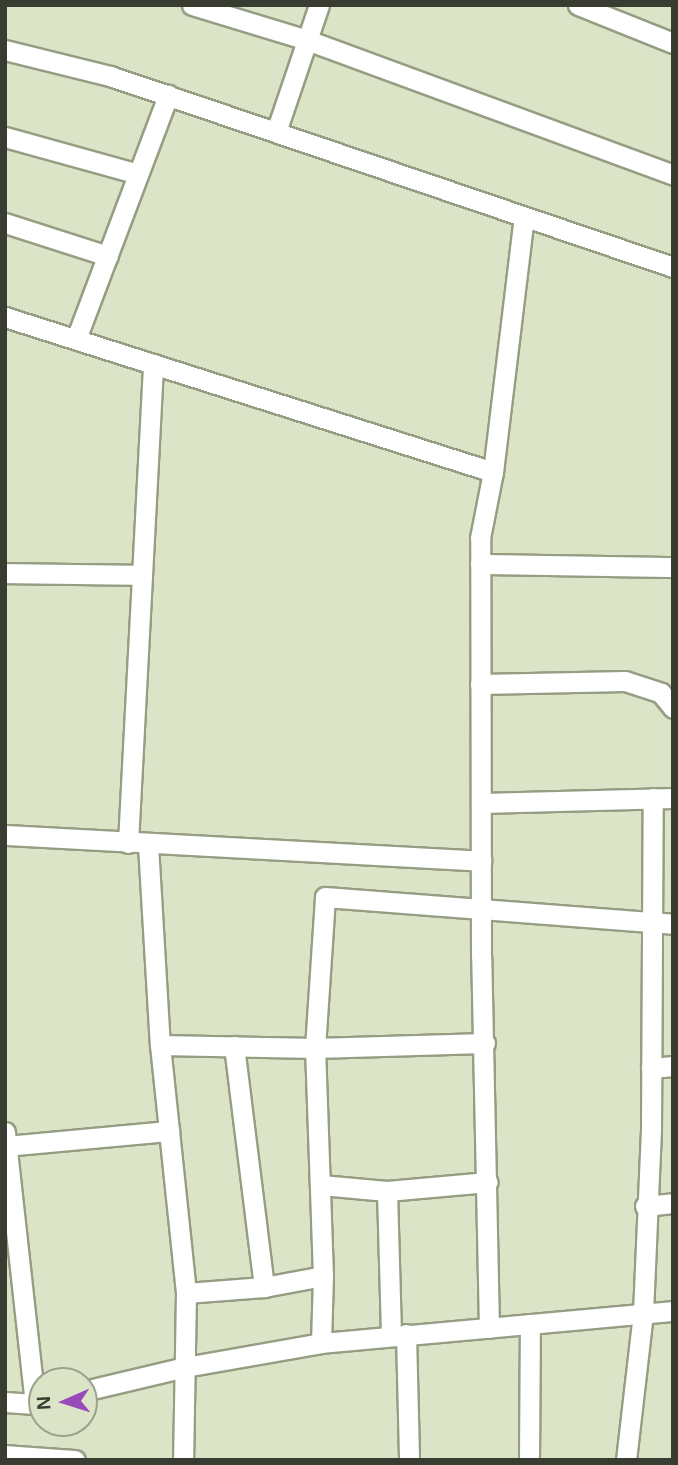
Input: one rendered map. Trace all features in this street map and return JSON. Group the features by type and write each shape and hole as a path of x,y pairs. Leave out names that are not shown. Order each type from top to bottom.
{"street":[{"path":"192,5 307,40 673,174"},
{"path":"276,132 319,5"},
{"path":"578,5 673,43"},
{"path":"5,50 168,95 673,267"},
{"path":"76,340 168,95"},
{"path":"5,137 138,174"},
{"path":"489,1328 481,909 480,538 493,472 524,216"},
{"path":"5,223 108,256"},
{"path":"5,317 493,472"},
{"path":"128,844 153,364"},
{"path":"480,564 673,567"},
{"path":"5,573 142,575"},
{"path":"480,684 625,681 661,693 673,708"},
{"path":"481,803 663,798 652,923 651,1068 643,1313 626,1460"},
{"path":"5,835 128,844 481,861"},
{"path":"148,845 160,1045 186,1293 183,1460"},
{"path":"321,1343 323,1276 315,1048 325,897 673,923"},
{"path":"160,1045 315,1048 485,1043"},
{"path":"234,1046 264,1287"},
{"path":"651,1068 673,1066"},
{"path":"34,1367 6,1139 169,1131"},
{"path":"321,1185 387,1191 488,1182"},
{"path":"387,1191 409,1460"},
{"path":"645,1206 673,1203"},
{"path":"186,1293 264,1287 323,1276"},
{"path":"98,1388 185,1367 321,1343 673,1311"},
{"path":"529,1460 530,1324"},
{"path":"5,1402 28,1403"},
{"path":"5,1455 75,1460"}]}
